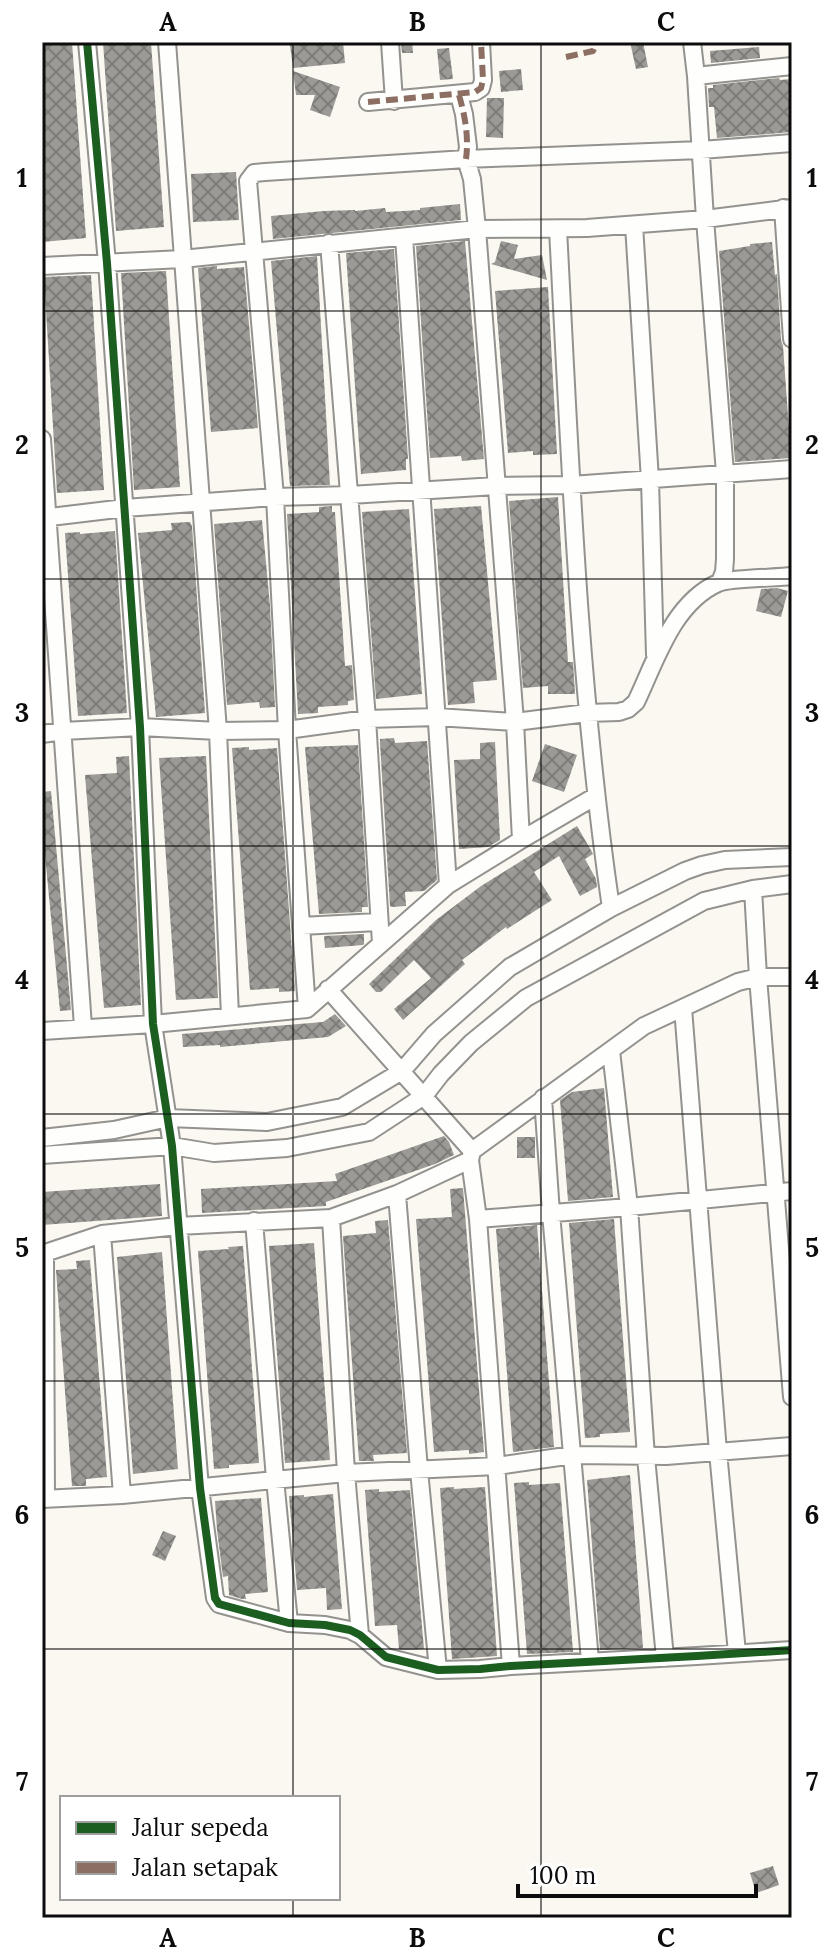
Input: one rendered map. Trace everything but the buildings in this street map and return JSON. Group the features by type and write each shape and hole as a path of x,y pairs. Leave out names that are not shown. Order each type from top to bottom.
{"street":[{"path":"87,42 107,263 140,727 153,1024 172,1146 200,1488 215,1598 219,1604 289,1623 350,1630 386,1657 438,1670 792,1650"},
{"path":"167,42 218,731 230,1016"},
{"path":"390,42 394,101"},
{"path":"368,102 475,92 481,88 483,80 481,42"},
{"path":"692,42 725,473 725,559 720,582"},
{"path":"696,76 792,66"},
{"path":"459,95 464,114 468,147 466,159 472,179 477,229 515,722 521,840"},
{"path":"307,1009 287,730 275,497 248,181 254,173 792,143"},
{"path":"42,266 182,259 477,229 634,225 787,208 792,339"},
{"path":"634,225 650,480 656,659"},
{"path":"558,229 587,713 611,908"},
{"path":"404,237 448,885"},
{"path":"329,243 367,719 381,943"},
{"path":"42,439 45,518 83,1027"},
{"path":"45,518 125,508 275,497 571,485 792,469"},
{"path":"42,734 140,727 218,731 287,730 367,719 437,717 515,722 619,712 636,702 674,622 685,606 720,582 792,576"},
{"path":"42,1031 307,1009 448,885 596,796"},
{"path":"42,1138 114,1130 168,1118 267,1122 342,1107 402,1071 434,1034 510,967 611,908 702,865 725,860 792,857"},
{"path":"42,1155 172,1146 214,1153 287,1148 369,1132 424,1096 471,1043 526,998 704,901 753,889 792,884"},
{"path":"753,889 758,977 784,1191 792,1397"},
{"path":"301,926 378,922"},
{"path":"792,977 758,977 738,982 644,1026 543,1098 471,1156 397,1194 331,1218 178,1226 102,1234 44,1254 44,1499 122,1495 346,1473 497,1466 573,1455 646,1457 792,1446"},
{"path":"328,989 424,1096 471,1156 511,1666"},
{"path":"683,1008 737,1653"},
{"path":"611,1051 629,1207 646,1457 665,1658"},
{"path":"543,1098 590,1661"},
{"path":"478,1219 784,1191"},
{"path":"397,1194 438,1670"},
{"path":"331,1218 346,1473 360,1635"},
{"path":"254,1221 289,1623"},
{"path":"102,1234 122,1495"}],"marked path":[{"path":"368,102 475,92 481,88 483,80 481,42"},
{"path":"566,57 593,51 597,42"},
{"path":"459,95 466,127 466,159"}],"cycle path":[{"path":"87,42 107,263 140,727 153,1024 172,1146 200,1488 215,1598 219,1604 289,1623 350,1630 386,1657 438,1670 792,1650"}]}
